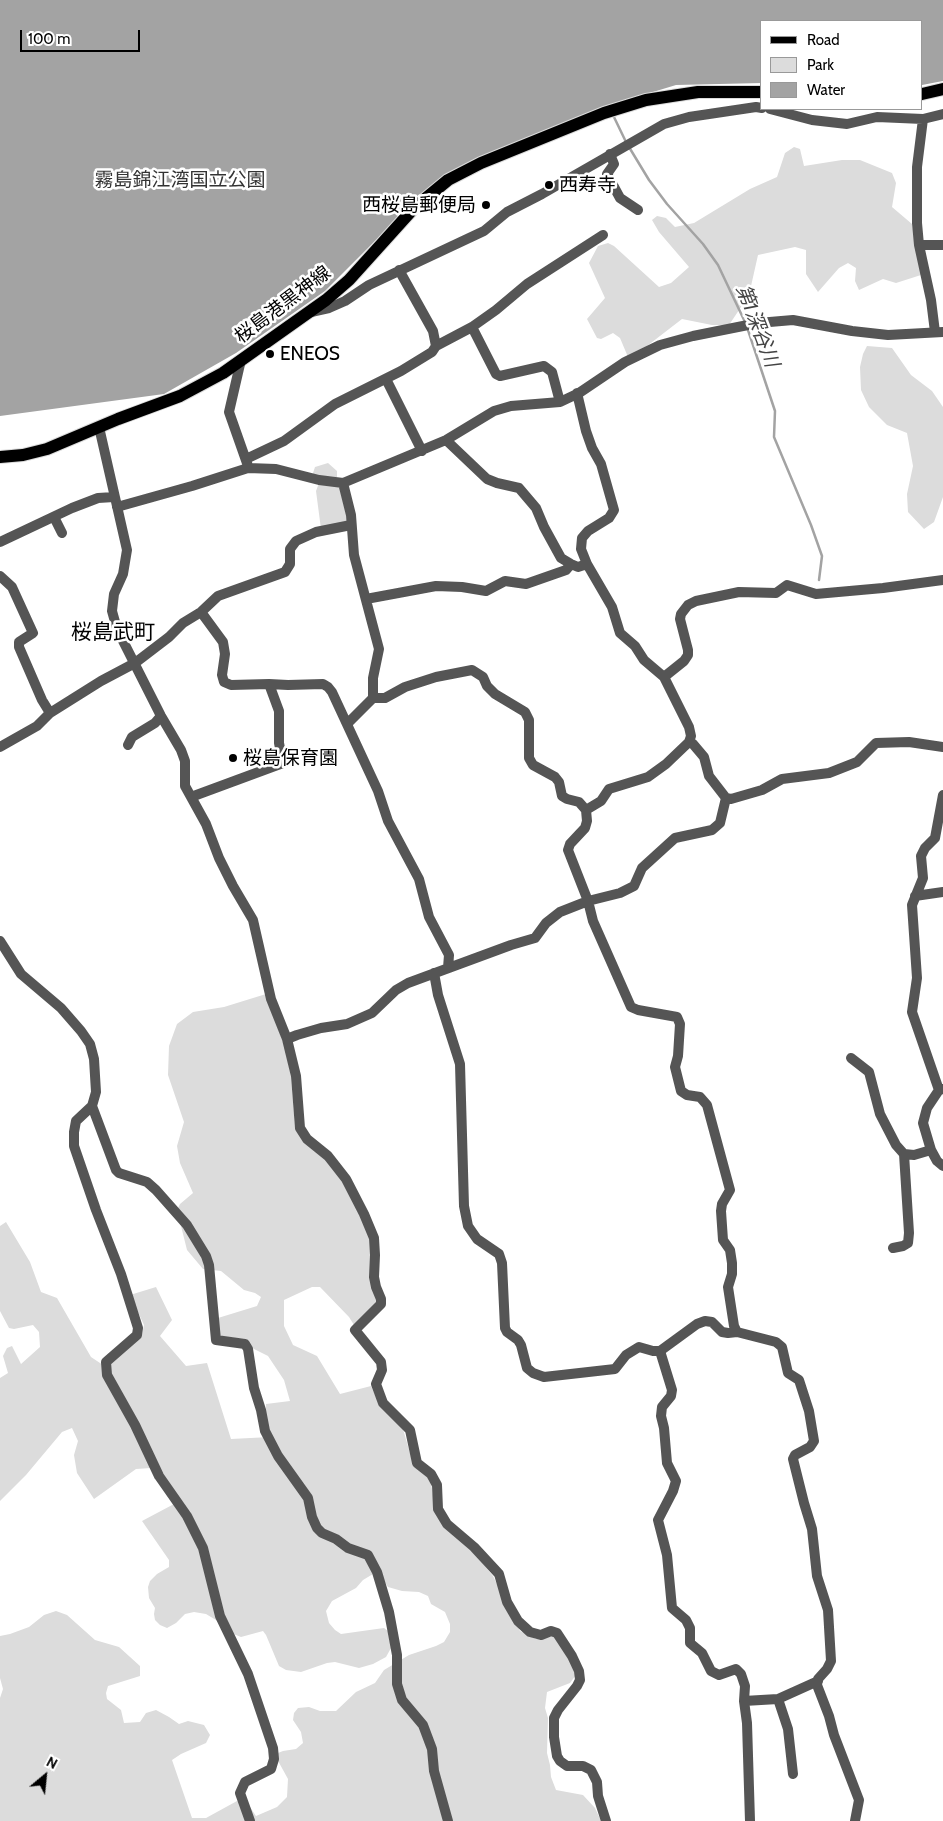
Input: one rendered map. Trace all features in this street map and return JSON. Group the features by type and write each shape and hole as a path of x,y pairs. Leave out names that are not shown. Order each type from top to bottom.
{"main road":[{"path":"923,94 943,89"},
{"name":"桜島港黒神線","path":"0,456 23,455 47,449 180,396 223,373 311,312 349,280 407,215 448,180 481,163 604,113 646,100 698,92 760,92"}],"street":[{"path":"311,312 330,308 345,301 369,285 484,231 506,212 664,124 698,116 760,108"},
{"path":"774,110 812,120 847,124 878,117 924,119 943,114"},
{"path":"247,464 319,480 343,483 446,440 494,410 512,406 560,402 625,362 660,345 737,327 793,320 852,331 888,335 939,332 919,245 916,185 924,119"},
{"path":"610,154 614,164 607,174 620,198 638,210"},
{"path":"0,542 72,508 98,498 116,502 202,484 247,464 284,441 335,404 386,379 432,352 436,346 472,327 528,284 603,235"},
{"path":"919,245 943,245"},
{"path":"399,270 433,331 436,346"},
{"path":"472,327 496,374 500,376 544,366 552,372 560,402"},
{"path":"241,360 228,412 247,464"},
{"path":"386,379 422,451"},
{"path":"577,393 586,431 592,448 601,464 614,510 610,518 588,531 582,538 581,549 587,564 612,607 620,633 635,646 644,660 664,677 689,727 691,736 688,742 666,764 648,777 609,789 601,801 586,810"},
{"path":"99,427 108,459 127,550 123,574 114,594 112,611 117,629 161,716 181,750 185,761 185,786 206,824 219,858 233,886 253,920 271,999 287,1040 296,1076 300,1128 307,1139 328,1156 346,1179 374,1238 374,1277 381,1304 354,1330 381,1362 382,1370 376,1384 383,1403 410,1430 417,1463 431,1474 438,1485 438,1509 447,1524 474,1547 499,1574 507,1602 518,1621 530,1632 541,1635 551,1631 558,1633 572,1656 579,1670 580,1680 554,1718 557,1756 567,1766 583,1766 591,1770 606,1821"},
{"path":"446,440 487,479 519,488 536,508 561,558 578,567 587,564"},
{"path":"343,483 351,515 354,555 379,649 373,678 373,698 348,723"},
{"path":"54,517 62,533"},
{"path":"0,747 38,726 50,713 101,681 135,663 169,637 183,623 201,612 218,596 284,572 290,564 290,549 296,541 316,532 351,525"},
{"path":"366,599 436,586 462,587 486,591 505,581 526,584 566,570 571,564"},
{"path":"0,576 12,587 33,633 19,642 19,646 42,700 50,713"},
{"path":"664,677 684,661 688,655 680,620 680,614 688,605 739,592 776,594 787,585 816,594 943,580"},
{"path":"201,612 223,642 225,654 222,674 224,682 231,685 322,684 328,687 348,723 378,791 388,821 420,879 429,917 449,955 448,968"},
{"path":"373,698 385,698 405,687 451,674 472,670 479,673 487,686 495,694 525,712 529,720 529,758 533,765 559,782 562,796 579,802 586,810 587,822 570,844 568,850 588,901 593,921 631,1007 677,1018 680,1024 678,1056 675,1066 682,1091 688,1095 700,1097 706,1105 730,1190 722,1204 721,1211 724,1240 730,1250 732,1263 732,1274 728,1288 734,1326 737,1332"},
{"path":"191,797 283,763 279,743 279,711 269,684"},
{"path":"128,745 132,737 161,716"},
{"path":"688,742 694,744 704,757 709,776 728,798"},
{"path":"728,798 762,790 782,779 829,773 857,762 876,743 910,742 943,747"},
{"path":"943,795 935,838 925,848 921,856 923,878 912,905 917,978 912,1012 941,1090 927,1108 923,1122 931,1150 937,1161 943,1166"},
{"path":"287,1040 313,1030 347,1024 372,1013 396,990 408,983 535,938 546,923 560,912 588,901 620,893 634,886 642,868 675,838 712,830 720,823 728,798"},
{"path":"915,896 943,892"},
{"path":"0,941 21,974 61,1008 90,1044 94,1059 96,1092 92,1106 76,1121 74,1146 121,1274 138,1328 137,1335 106,1362 107,1375 135,1425 159,1476 187,1516 203,1548 220,1616 248,1674 273,1748 274,1759 271,1769 245,1782 240,1793 250,1821"},
{"path":"434,973 438,994 460,1064 464,1206 468,1226 477,1238 499,1254 502,1263 505,1328 521,1345 527,1368 533,1373 544,1377 615,1369 626,1355 639,1347 660,1351 705,1320 712,1322 722,1332 737,1332 776,1342 782,1347 788,1373 799,1380 809,1411 814,1441 810,1448 795,1455 793,1459 812,1529 817,1576 828,1610 831,1661 818,1679 817,1685 859,1800 855,1821"},
{"path":"851,1058 869,1072 880,1114 896,1146 904,1154 914,1155 931,1150"},
{"path":"92,1106 119,1174 147,1182 156,1190 187,1225 206,1256 209,1265 216,1340 245,1344 248,1349 254,1388 265,1431 278,1456 308,1498 316,1528 348,1548 368,1555 377,1572 389,1612 397,1655 397,1684 402,1700 423,1725 432,1749 434,1771 448,1821"},
{"path":"893,1248 908,1243 904,1154"},
{"path":"660,1351 672,1390 671,1396 662,1406 660,1416 664,1428 667,1463 676,1481 658,1520 667,1555 672,1608 686,1620 690,1628 690,1643 702,1654 711,1671 719,1675 736,1669 742,1674 745,1686 744,1701 750,1821"},
{"path":"744,1701 778,1699 818,1681"},
{"path":"778,1699 788,1728 793,1774"}],"green space":[{"path":"794,147 800,149 804,166 842,160 860,160 892,173 896,183 892,207 912,224 921,275 896,283 883,279 859,290 855,281 856,268 848,263 839,268 818,292 806,274 806,250 795,247 758,255 749,295 729,325 712,325 682,319 647,346 628,357 620,338 613,333 601,339 597,338 587,319 605,298 589,263 598,246 608,243 614,246 659,287 671,283 689,267 659,232 652,220 657,216 666,218 675,227 694,223 750,189 777,177 785,153"},
{"path":"867,346 892,348 911,375 932,391 943,407 943,497 934,522 924,529 908,512 907,494 913,466 907,433 887,425 869,407 861,390 860,367"},
{"path":"328,463 337,471 337,477 312,476 315,467"},
{"path":"319,483 339,485 348,522 321,529 316,491"},
{"path":"266,994 285,1048 291,1077 295,1127 305,1142 330,1162 359,1209 370,1238 377,1301 354,1325 349,1317 320,1287 312,1287 284,1300 284,1326 293,1345 317,1356 340,1394 371,1386 380,1406 403,1429 414,1467 430,1477 436,1513 469,1547 493,1576 520,1631 536,1639 553,1636 566,1650 576,1675 570,1683 547,1692 545,1708 548,1718 547,1753 551,1777 556,1790 583,1795 595,1808 601,1821 0,1821 0,1698 3,1689 0,1678 0,1636 29,1627 44,1615 56,1611 67,1615 95,1640 119,1647 140,1666 140,1676 108,1686 106,1693 107,1699 121,1710 124,1723 140,1722 146,1713 156,1710 179,1724 188,1721 204,1725 210,1735 206,1743 172,1760 192,1818 206,1818 237,1801 248,1804 256,1816 277,1807 287,1797 288,1779 277,1759 278,1753 296,1749 303,1743 301,1732 293,1720 294,1713 298,1708 309,1707 320,1711 336,1711 356,1692 375,1683 384,1670 409,1655 444,1642 450,1632 450,1624 445,1612 431,1604 428,1596 419,1592 402,1591 388,1587 382,1578 373,1574 363,1580 356,1588 332,1601 326,1611 329,1623 341,1634 384,1628 388,1631 391,1648 386,1657 373,1664 359,1668 335,1662 301,1672 286,1670 279,1666 263,1631 241,1637 231,1633 206,1614 194,1612 185,1614 176,1623 167,1628 160,1625 155,1620 155,1608 149,1598 148,1587 150,1581 157,1574 169,1567 169,1560 142,1521 174,1504 151,1468 136,1469 94,1499 77,1473 74,1455 78,1441 72,1428 62,1432 26,1475 0,1501 0,1378 8,1373 3,1356 7,1348 12,1346 21,1364 40,1347 39,1332 33,1325 14,1329 9,1328 0,1311 0,1226 6,1222 30,1262 41,1292 57,1298 91,1357 103,1365 142,1335 144,1325 130,1295 156,1287 172,1320 160,1336 186,1366 207,1363 231,1439 270,1437 266,1421 266,1404 290,1401 284,1380 268,1356 252,1348 246,1339 219,1335 218,1318 257,1306 261,1297 244,1290 221,1271 203,1269 187,1250 177,1210 180,1204 193,1193 180,1163 177,1146 184,1122 168,1075 169,1046 177,1024 193,1012 224,1007"}],"water":[{"name":"霧島錦江湾国立公園","path":"0,0 943,0 943,81 923,85 923,20 760,20 760,83 676,85 630,99 484,156 398,218 325,291 236,353 164,394 0,416"}],"waterway":[{"name":"第1深谷川","path":"613,115 626,142"},
{"name":"第1深谷川","path":"629,147 649,180 667,204 703,244 718,265 745,322"},
{"name":"第1深谷川","path":"747,327 775,411 774,437 822,556 819,580"}],"place":[{"name":"西寿寺","path":"549,185"},
{"name":"西桜島郵便局","path":"486,205"},
{"name":"ENEOS","path":"270,354"},
{"name":"桜島保育園","path":"233,758"}],"district":[{"name":"桜島武町","path":"113,633"}]}
